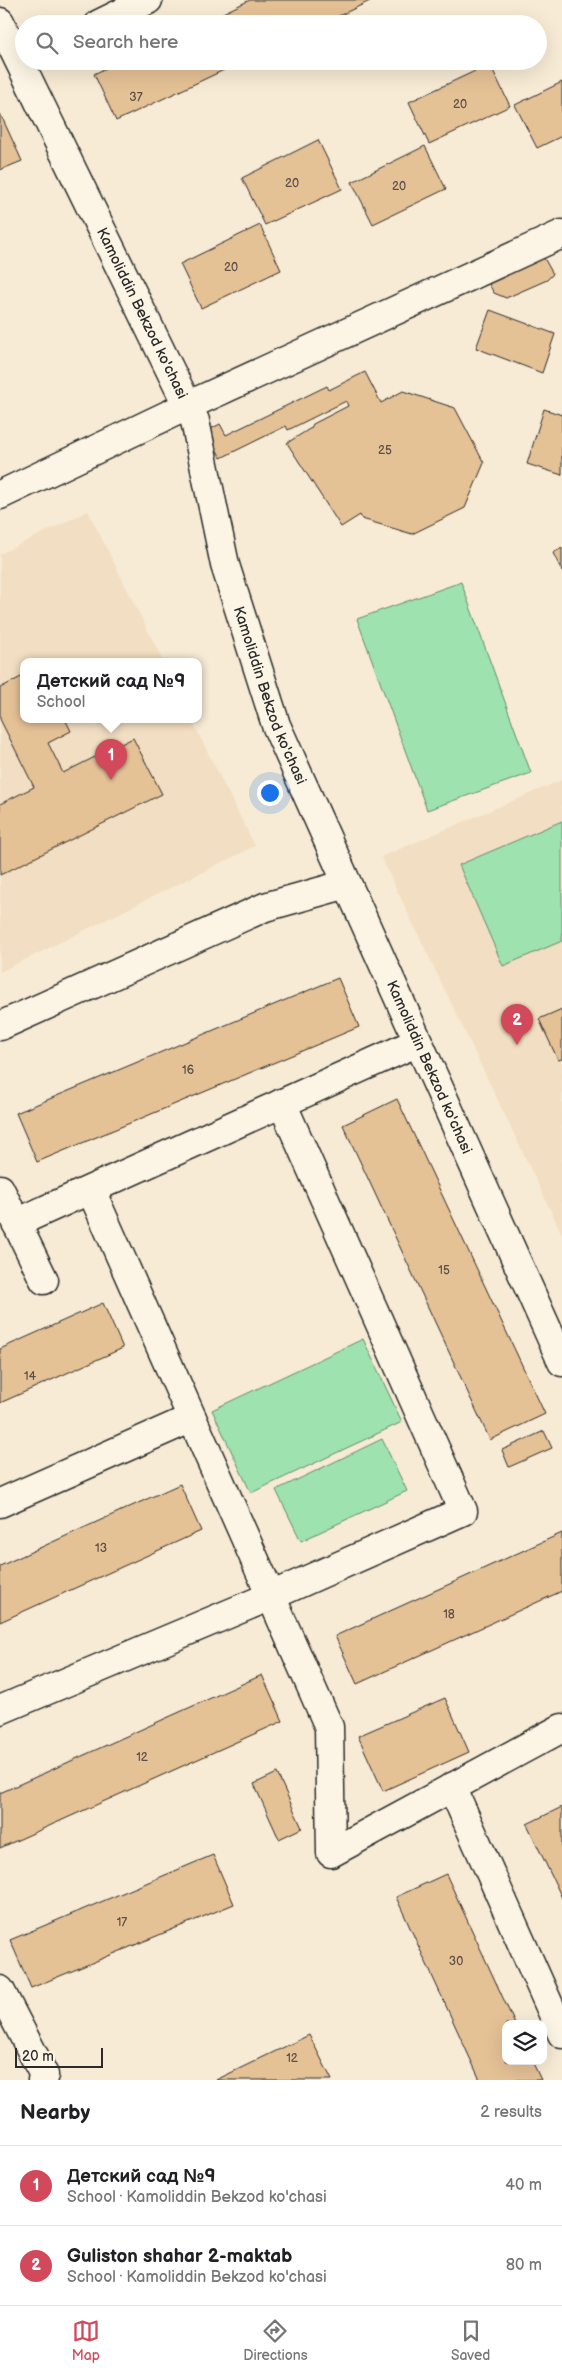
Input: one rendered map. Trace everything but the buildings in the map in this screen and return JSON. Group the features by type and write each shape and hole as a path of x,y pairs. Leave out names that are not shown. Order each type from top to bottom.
{"street":[{"path":"117,15 148,0"},
{"name":"Kamoliddin Bekzod ko'chasi","path":"0,22 15,49"},
{"name":"Kamoliddin Bekzod ko'chasi","path":"26,70 195,421 225,565 276,726 562,1362"},
{"path":"0,495 187,406 562,234"},
{"path":"0,1026 265,907 347,884"},
{"path":"16,1224 418,1042"},
{"path":"0,1710 271,1596 463,1511 282,1103"},
{"path":"0,1189 44,1280"},
{"path":"91,1190 329,1727 331,1853 562,1728"},
{"path":"0,1503 192,1418"},
{"path":"452,1787 562,2034"},
{"path":"0,1990 44,2075 42,2080"}],"shaded area":[{"path":"88,511 162,658 20,658 20,723 193,723 255,846 0,972 0,554"},
{"path":"562,780 562,1234 381,857"}],"green space":[{"path":"461,582 531,773 427,810 357,619"},
{"path":"562,821 562,941 503,966 459,865"},
{"path":"363,1339 402,1422 251,1493 212,1410"},
{"path":"382,1439 407,1491 301,1541 276,1490"}],"place":[{"name":"Детский сад №9","path":"111,780"},
{"name":"Guliston shahar 2-maktab","path":"517,1045"}]}
